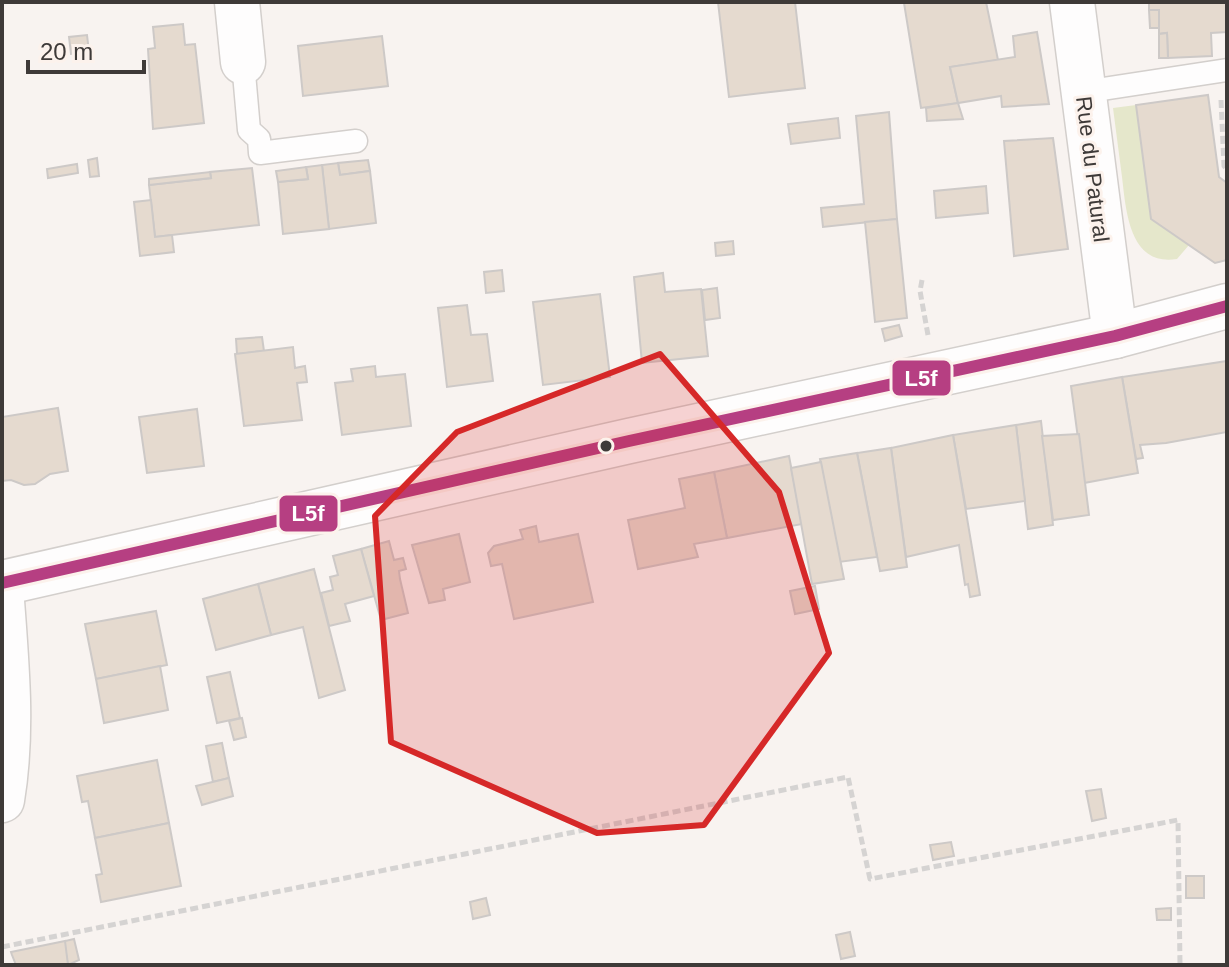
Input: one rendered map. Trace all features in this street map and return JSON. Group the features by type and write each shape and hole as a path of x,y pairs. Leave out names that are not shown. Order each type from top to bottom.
{"main road":[{"path":"237,2 243,62"},
{"name":"Rue du Patural","path":"1072,2 1115,336"},
{"path":"2,583 629,441 1115,336 1227,306"},
{"path":"2,601 9,696 7,766 2,800"}],"lane":[{"path":"243,62 249,130 259,139 260,153 356,141"},
{"path":"1083,92 1223,71"}],"path":[{"path":"1223,71 1224,166 1227,169"},
{"path":"922,280 920,291 936,375"},
{"path":"2,947 848,777 870,879 1178,820 1180,965"}],"highlighted area":[{"path":"660,354 779,492 829,653 704,825 597,833 391,742 375,516 457,432"}],"green space":[{"path":"1136,105 1151,219 1189,245 1177,259 1161,259 1149,254 1140,245 1129,220 1113,108"}],"building":[{"path":"718,2 795,2 805,88 729,97"},
{"path":"986,2 998,60 950,67 958,103 921,108 904,3"},
{"path":"1149,2 1227,2 1227,32 1211,33 1212,56 1168,58 1167,33 1159,34 1159,10 1149,10"},
{"path":"1149,10 1159,10 1159,28 1150,28"},
{"path":"183,24 185,45 195,44 204,123 153,129 148,49 155,48 153,27"},
{"path":"1037,32 1049,104 1002,107 1001,96 958,103 950,67 1015,57 1013,36"},
{"path":"1167,33 1168,58 1159,58 1159,34"},
{"path":"87,35 89,52 71,54 69,37"},
{"path":"382,36 388,86 303,96 298,46"},
{"path":"1208,95 1219,177 1227,183 1227,260 1215,263 1151,219 1136,105"},
{"path":"958,103 963,119 927,121 926,108"},
{"path":"889,112 897,219 823,227 821,208 864,204 856,116"},
{"path":"838,118 840,138 791,144 788,124"},
{"path":"1053,138 1068,249 1014,256 1004,141"},
{"path":"97,158 99,176 90,177 88,160"},
{"path":"368,160 370,171 340,175 338,163"},
{"path":"338,163 340,175 370,171 376,223 329,229 322,165"},
{"path":"77,164 78,173 48,178 47,169"},
{"path":"322,165 329,229 283,234 278,182 308,179 306,167"},
{"path":"306,167 308,179 278,182 276,171"},
{"path":"252,168 259,225 155,237 149,185 211,178 210,172"},
{"path":"210,172 211,178 149,185 149,179"},
{"path":"986,186 988,213 936,218 934,191"},
{"path":"151,200 155,237 172,235 174,252 140,256 134,202"},
{"path":"897,219 907,318 875,322 865,222"},
{"path":"733,241 734,254 716,256 715,243"},
{"path":"502,270 504,291 486,293 484,272"},
{"path":"663,273 665,292 701,289 708,356 642,363 634,277"},
{"path":"717,288 720,318 705,320 702,290"},
{"path":"600,294 610,377 543,385 533,302"},
{"path":"467,305 471,335 487,334 493,381 447,387 438,308"},
{"path":"899,325 902,336 885,341 882,329"},
{"path":"262,337 264,351 237,354 236,339"},
{"path":"293,347 295,368 305,366 307,382 297,383 302,420 244,426 235,354"},
{"path":"1227,361 1227,432 1140,445 1143,458 1136,459 1122,377"},
{"path":"375,366 376,377 405,374 411,426 342,435 335,383 353,381 351,369"},
{"path":"1122,377 1138,473 1084,483 1071,386"},
{"path":"58,408 68,471 50,474 35,484 2,481 2,417"},
{"path":"197,409 204,466 147,473 139,417"},
{"path":"1041,421 1053,525 1028,529 1016,425"},
{"path":"1016,425 1025,501 966,509 953,435"},
{"path":"1079,434 1089,515 1053,520 1042,436"},
{"path":"953,435 980,595 970,597 968,584 965,585 959,545 906,557 891,448"},
{"path":"891,448 907,567 880,571 857,453"},
{"path":"857,453 877,557 839,562 820,459"},
{"path":"789,456 802,524 727,538 714,472"},
{"path":"821,462 844,579 812,584 791,468"},
{"path":"714,472 727,538 694,544 698,557 638,569 628,520 685,508 679,479"},
{"path":"536,526 539,542 578,534 593,602 514,619 502,564 491,566 488,553 494,546 523,539 520,530"},
{"path":"459,534 470,582 443,589 445,600 429,603 412,545"},
{"path":"389,541 394,560 403,558 406,569 399,571 408,613 381,620 361,549"},
{"path":"361,549 374,596 345,604 350,621 329,626 321,593 333,590 330,577 338,575 333,556"},
{"path":"314,569 345,690 319,698 303,627 271,635 258,584"},
{"path":"258,584 271,635 216,650 203,599"},
{"path":"815,586 819,609 795,614 790,591"},
{"path":"156,611 167,665 96,679 85,624"},
{"path":"160,666 168,710 104,723 96,679"},
{"path":"230,672 240,718 217,723 207,677"},
{"path":"242,718 246,737 234,740 229,721"},
{"path":"222,743 229,778 213,782 206,746"},
{"path":"157,760 169,823 95,838 88,801 82,802 77,776"},
{"path":"229,778 233,796 202,805 196,786"},
{"path":"1101,789 1106,818 1092,821 1086,791"},
{"path":"169,823 181,886 101,902 96,875 102,874 95,838"},
{"path":"951,842 954,856 933,860 930,845"},
{"path":"1186,876 1204,876 1204,898 1186,898"},
{"path":"486,898 490,915 473,919 470,902"},
{"path":"1171,908 1171,920 1157,920 1156,909"},
{"path":"850,932 855,956 841,959 836,935"},
{"path":"74,939 79,960 68,965 64,944"},
{"path":"65,941 68,965 16,965 11,952"}],"transit line":[{"name":"L5f","path":"2,583 629,441 1115,336 1227,306"}]}
